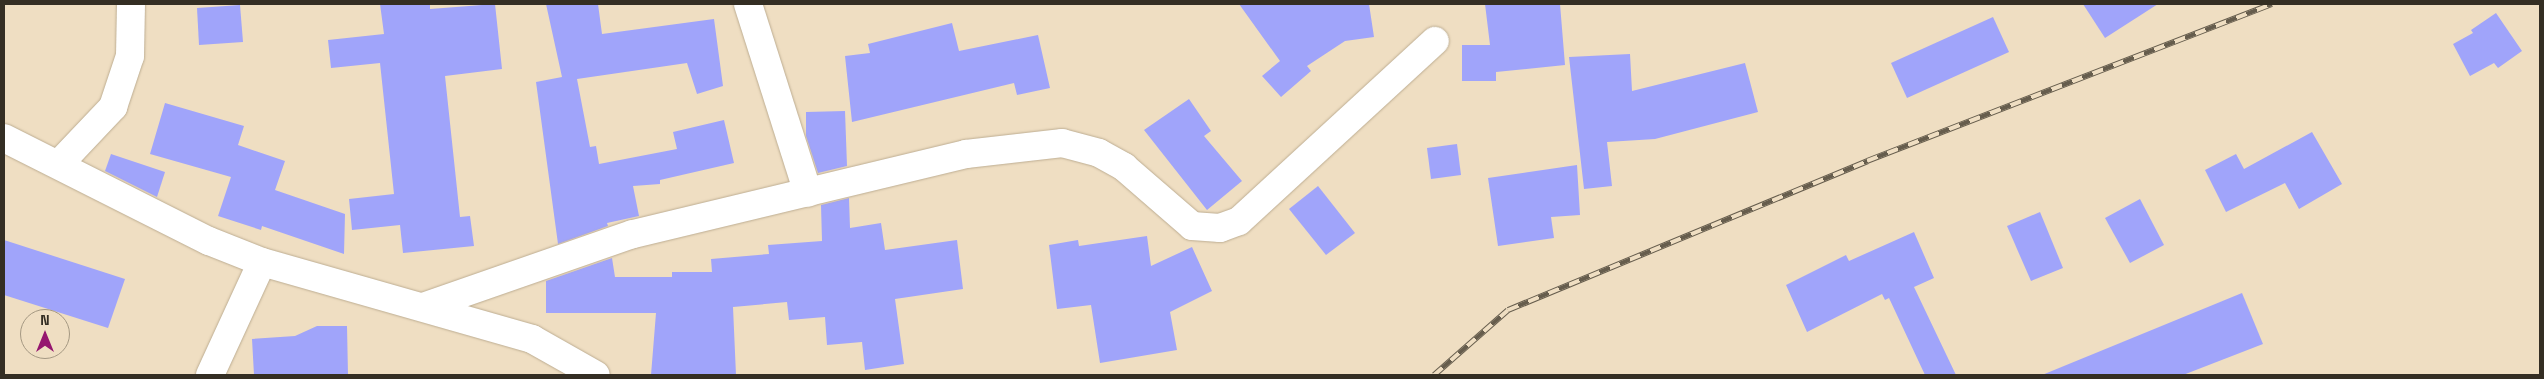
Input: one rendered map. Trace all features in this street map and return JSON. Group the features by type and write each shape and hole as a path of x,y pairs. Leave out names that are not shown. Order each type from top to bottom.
{"street":[{"path":"59,164 113,107 124,83 130,56 131,4"},
{"path":"748,4 808,193"},
{"path":"423,307 633,234 966,154 1062,143 1099,153 1124,168 1192,226 1220,228 1239,221 1435,41"},
{"path":"4,138 209,241 262,262 532,339 596,375"},
{"path":"210,375 262,262"}],"building":[{"path":"380,4 430,4 430,9 495,4 502,69 445,76 460,217 470,216 474,246 403,253 400,225 352,230 349,199 394,194 380,63 331,68 328,40 384,34"},
{"path":"546,4 598,4 602,34 714,19 723,86 697,94 687,63 577,79 590,147 596,146 599,164 677,149 673,132 724,120 734,163 660,180 660,184 633,186 639,216 607,223 608,226 558,244 536,82 562,77"},
{"path":"1239,4 1369,4 1374,37 1345,41 1307,66 1311,71 1281,97 1262,76 1280,61"},
{"path":"1485,4 1560,4 1565,65 1496,72 1496,81 1462,81 1462,45 1490,45"},
{"path":"2083,4 2158,4 2105,38"},
{"path":"240,5 243,42 199,45 197,8"},
{"path":"2496,13 2522,51 2498,68 2494,63 2470,76 2453,44 2473,33 2471,30"},
{"path":"1993,17 2009,52 1907,98 1891,63"},
{"path":"952,23 959,51 1038,35 1050,88 1017,95 1014,83 852,122 845,56 870,53 868,44"},
{"path":"1630,54 1632,91 1745,63 1758,112 1655,139 1607,142 1612,186 1584,189 1569,57"},
{"path":"1189,99 1211,131 1204,136 1242,181 1207,210 1144,130"},
{"path":"165,103 244,126 238,145 285,161 275,190 345,214 344,254 262,226 261,230 218,216 231,177 150,154"},
{"path":"845,111 847,166 818,173 806,136 806,112"},
{"path":"2312,132 2342,184 2299,209 2285,183 2226,212 2205,170 2236,154 2244,169"},
{"path":"1457,144 1461,175 1431,179 1427,148"},
{"path":"111,154 165,172 157,197 105,171"},
{"path":"1577,165 1580,215 1551,217 1554,238 1498,246 1488,178"},
{"path":"1318,186 1355,233 1326,255 1289,209"},
{"path":"849,198 850,228 881,223 885,250 957,240 963,289 895,299 904,364 865,370 862,342 827,345 825,317 789,320 787,302 733,307 736,375 651,375 656,313 546,313 546,281 612,258 615,277 672,277 672,272 712,272 711,259 769,254 768,245 822,241 821,205"},
{"path":"2140,199 2164,245 2130,263 2105,218"},
{"path":"2040,212 2063,268 2031,281 2007,226"},
{"path":"1914,232 1934,278 1914,287 1956,375 1925,375 1889,298 1885,300 1882,294 1807,332 1786,285 1846,255 1849,261"},
{"path":"1147,236 1151,266 1192,247 1212,291 1170,312 1177,350 1100,363 1091,305 1057,309 1049,245 1078,240 1079,246"},
{"path":"4,240 125,279 108,328 70,316 70,309 48,309 4,295"},
{"path":"2242,293 2263,344 2183,375 2042,375"},
{"path":"317,326 347,326 348,375 254,375 252,339 295,336"}],"railway":[{"path":"1434,375 1508,310 1867,161 2272,4"}]}
